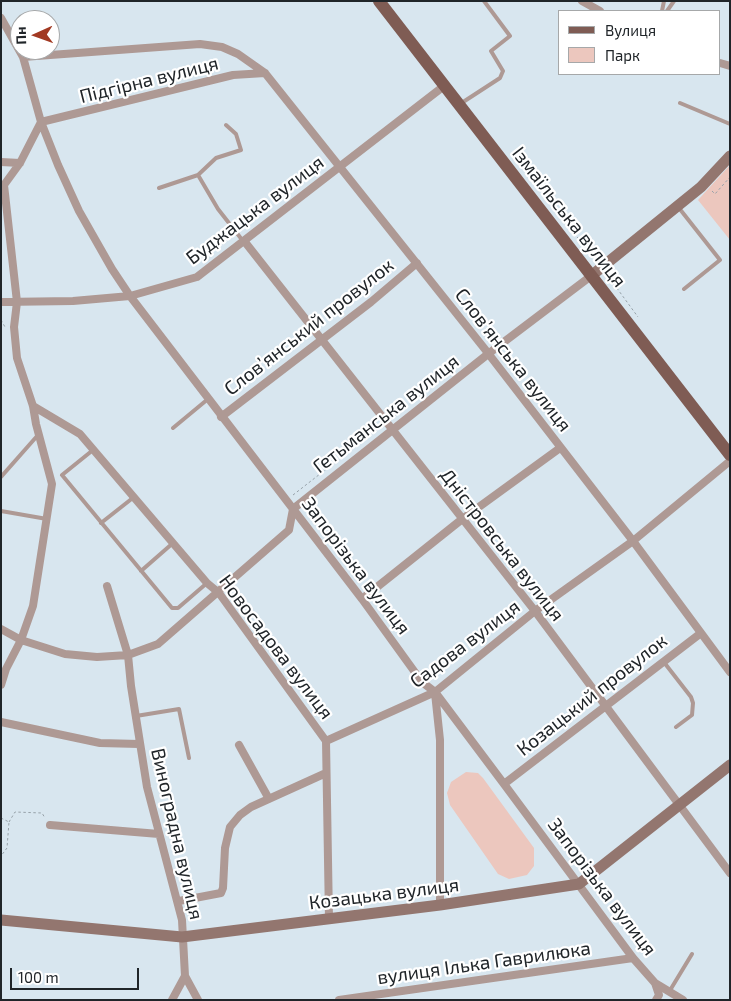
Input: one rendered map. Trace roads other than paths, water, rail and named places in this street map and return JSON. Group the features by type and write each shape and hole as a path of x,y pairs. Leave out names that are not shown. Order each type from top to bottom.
{"main road":[{"name":"Ізмаїльська вулиця","path":"378,1 729,454"}],"street":[{"path":"582,1 598,10"},
{"name":"Запорізька вулиця","path":"1,18 10,34"},
{"name":"Словʼянська вулиця","path":"60,54 200,44 222,47 238,54 265,73 417,263 728,666"},
{"name":"Запорізька вулиця","path":"24,60 42,122 58,165 79,211 112,269 130,296 362,599 422,682 434,692 504,784 633,958 655,983 683,1000"},
{"name":"Підгірна вулиця","path":"42,122 233,75 265,73"},
{"name":"Буджацька вулиця","path":"1,302 73,301 130,296 197,277 444,86"},
{"path":"1,685 4,670 21,640 33,606 52,484 34,406 17,358 14,326 17,302 2,186 20,162 42,122"},
{"path":"591,276 704,184 730,156"},
{"path":"1,162 20,162"},
{"name":"Дністровська вулиця","path":"244,242 535,612 603,706 730,873"},
{"name":"Словʼянський провулок","path":"221,417 321,338 371,302 417,263"},
{"name":"Гетьманська вулиця","path":"293,509 392,429 591,276"},
{"name":"Новосадова вулиця","path":"34,406 80,434 207,583 219,593 326,741 329,919"},
{"path":"362,599 461,520 560,448"},
{"name":"Садова вулиця","path":"326,741 434,692 535,612 633,541 729,454"},
{"path":"1,629 21,640 65,654 97,657 128,655 158,644 219,593 289,530 293,509"},
{"name":"Виноградна вулиця","path":"107,586 128,655 139,744 147,787 179,901 185,976"},
{"name":"Козацький провулок","path":"504,784 701,632"},
{"path":"434,692 440,740 440,905"},
{"path":"1,722 100,743 139,744"},
{"path":"239,745 269,799"},
{"name":"Козацька вулиця","path":"1,920 182,937 440,905 579,884 730,766"},
{"path":"179,901 221,893 224,888 225,848 230,827 240,815 251,807 326,774"},
{"path":"50,825 159,834"},
{"name":"вулиця Ілька Гаврилюка","path":"339,1000 633,958"},
{"path":"172,1000 185,976"},
{"path":"185,976 198,1000"},
{"path":"655,983 659,995 656,1000"}],"lane":[{"path":"459,106 500,78 503,71 491,51 510,36 484,1"},
{"path":"680,103 730,124"},
{"path":"159,188 198,175 216,158 241,150 236,134 226,125"},
{"path":"198,175 218,209 244,242"},
{"path":"678,206 720,260 684,289"},
{"path":"173,428 208,399"},
{"path":"1,477 39,434"},
{"path":"94,450 62,475 172,608 178,608 207,583"},
{"path":"101,523 134,497"},
{"path":"1,511 47,518"},
{"path":"141,571 173,543"},
{"path":"663,661 691,697 693,703 692,715 676,728"},
{"path":"136,716 178,709 189,758"},
{"path":"669,992 692,954"}]}
